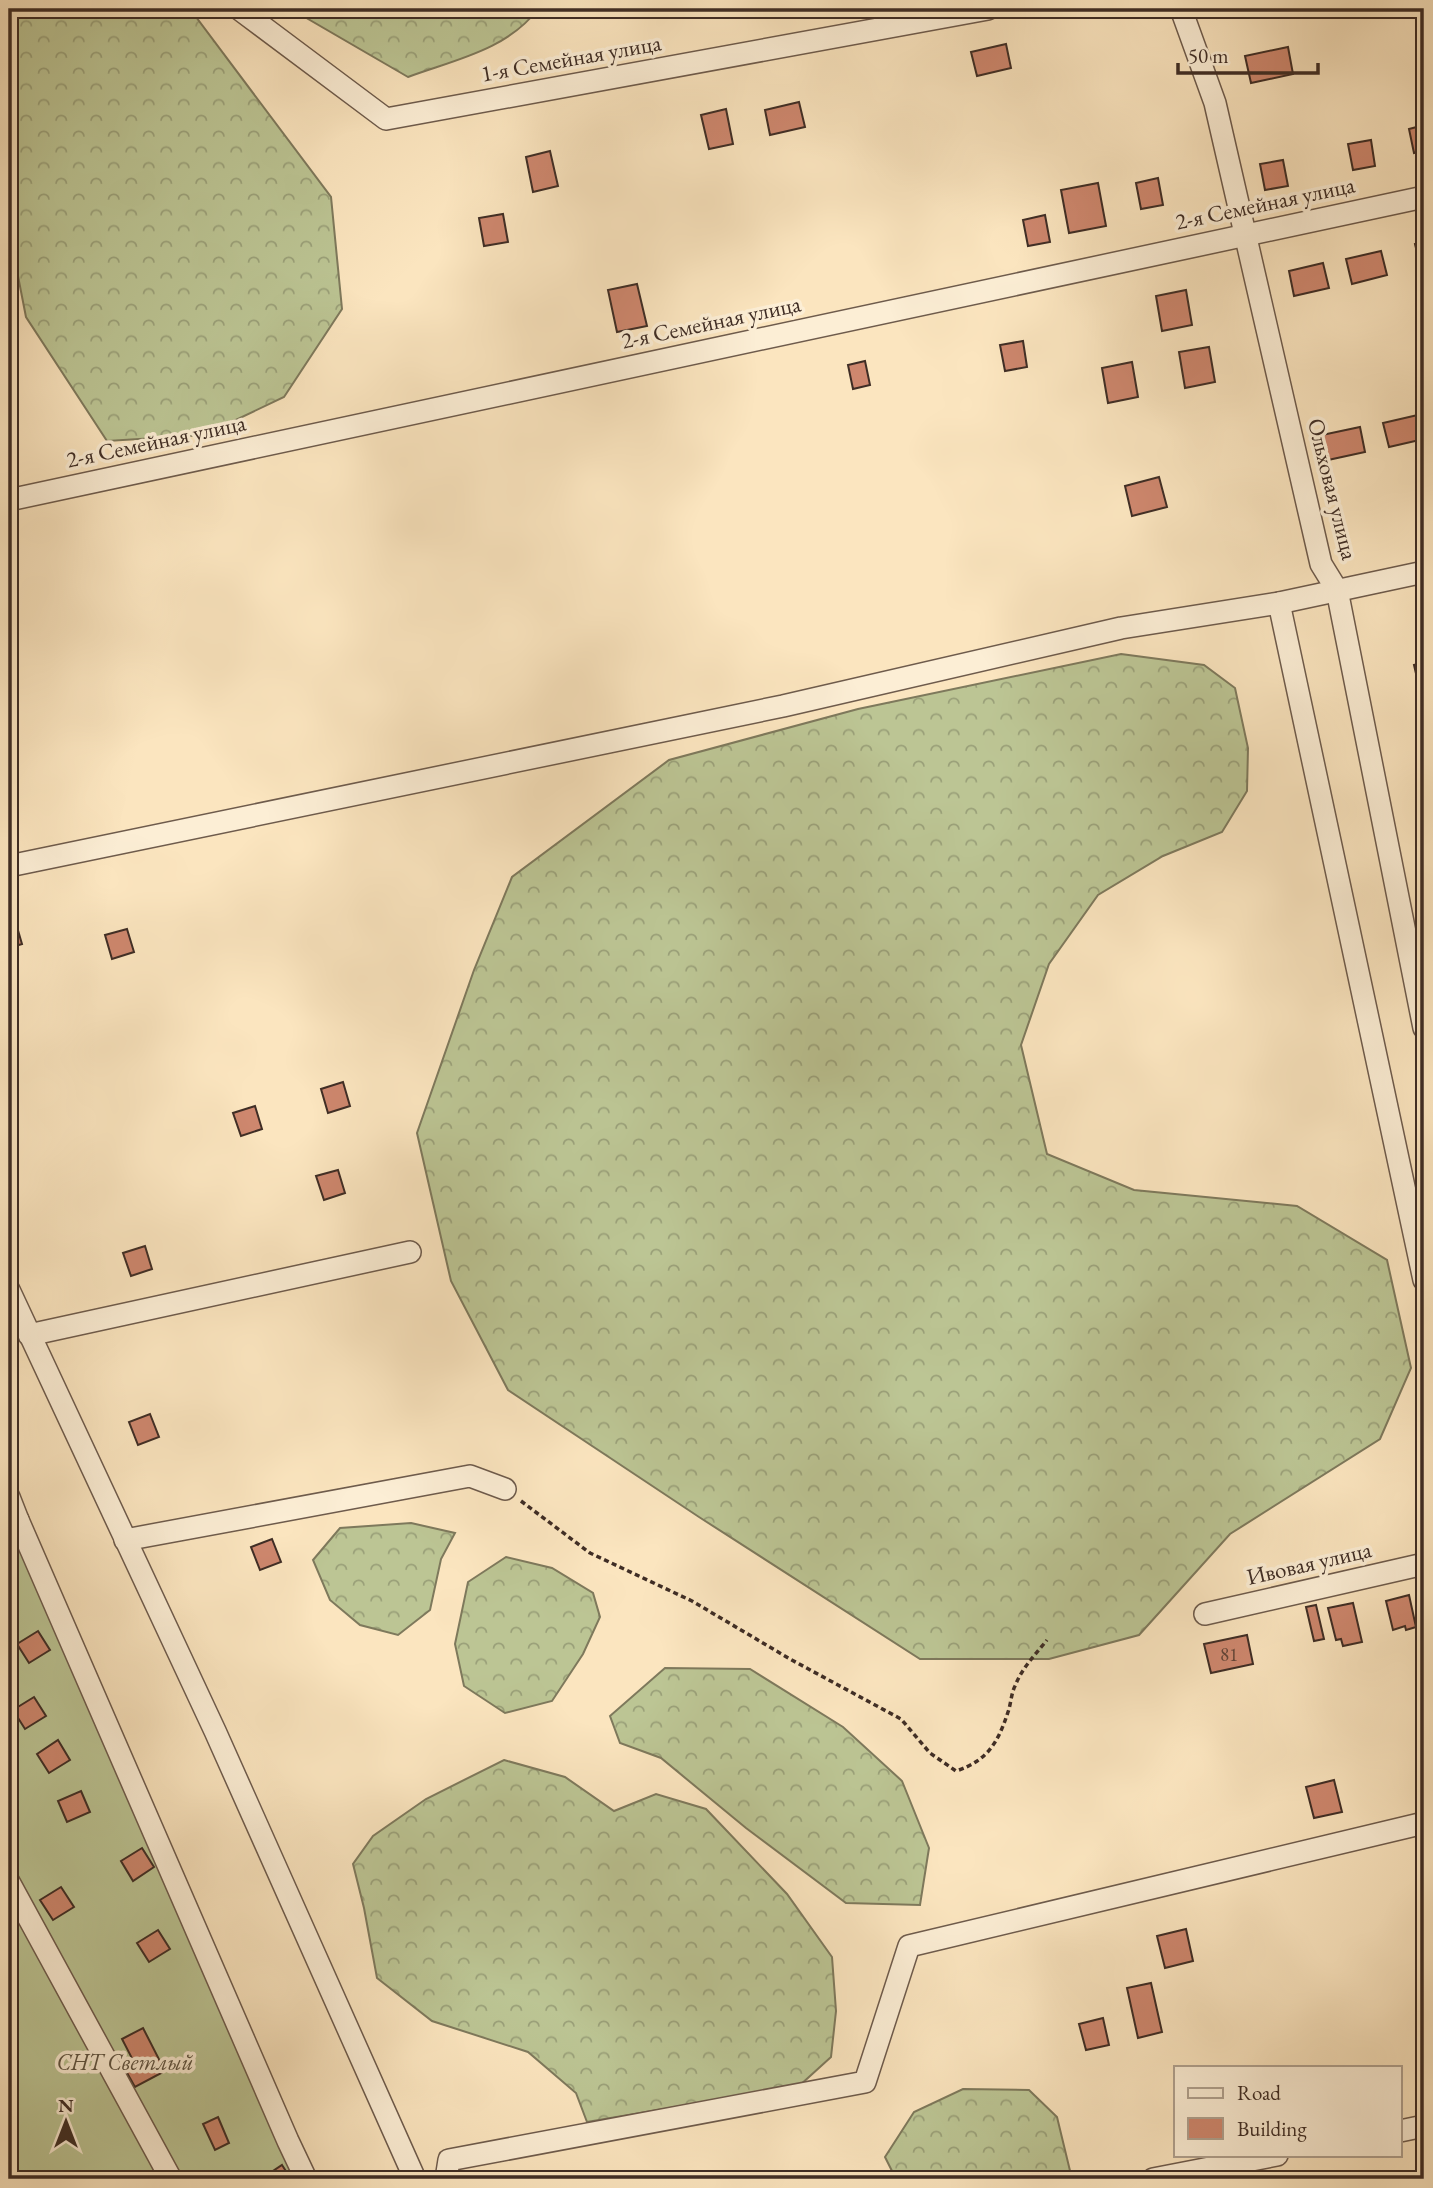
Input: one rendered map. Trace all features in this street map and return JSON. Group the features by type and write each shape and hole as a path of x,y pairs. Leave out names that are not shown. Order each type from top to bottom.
{"street":[{"name":"1-я Семейная улица","path":"239,9 386,119 988,9"},
{"name":"Ольховая улица","path":"1181,9 1215,103 1321,564 1337,590 1424,1028"},
{"name":"2-я Семейная улица","path":"9,500 1424,197"},
{"path":"9,866 769,709 1121,628 1279,603 1424,572"},
{"path":"1279,603 1424,1280"},
{"path":"29,1335 410,1252"},
{"path":"9,1290 215,1731 415,2179"},
{"path":"125,1540 470,1476 505,1489"},
{"path":"9,1497 13,1522 306,2179"},
{"name":"Ивовая улица","path":"1205,1614 1424,1564"},
{"path":"446,2179 449,2160 865,2082 909,1946 1424,1824"},
{"path":"9,1882 171,2179"},
{"path":"1402,2131 1424,2126"},
{"path":"1153,2179 1272,2156"}],"path":[{"path":"505,1489 590,1553 692,1601 790,1660 901,1719 930,1753 956,1771 974,1765 995,1745 1009,1711 1016,1683 1025,1666 1046,1640"}],"green space":[{"path":"9,9 190,9 331,197 342,309 284,397 204,435 107,441 26,317 9,230"},
{"path":"291,9 538,9 511,35 495,44 408,77"},
{"path":"1121,654 1204,665 1235,688 1248,748 1247,791 1222,832 1163,856 1098,895 1049,964 1021,1045 1047,1154 1134,1190 1297,1206 1387,1260 1411,1368 1380,1439 1230,1534 1139,1635 1049,1659 920,1659 508,1390 451,1281 417,1133 474,970 512,877 669,760 858,709"},
{"name":"СНТ Светлый","path":"9,1510 315,2179 9,2179"},
{"path":"411,1523 455,1533 441,1559 430,1610 398,1635 360,1625 330,1600 313,1560 340,1528"},
{"path":"506,1557 552,1568 593,1593 600,1617 583,1654 552,1701 505,1713 464,1686 455,1644 468,1582"},
{"path":"665,1668 750,1669 843,1727 902,1781 929,1848 920,1905 846,1903 746,1828 661,1758 620,1743 610,1716"},
{"path":"504,1760 565,1777 614,1811 656,1794 706,1809 787,1894 832,1957 836,2011 831,2057 799,2086 587,2122 576,2093 528,2052 432,2021 377,1978 353,1864 373,1836 426,1799"},
{"path":"963,2089 1029,2090 1057,2117 1072,2179 896,2179 885,2157 914,2112"}],"building":[{"path":"1006,44 1011,68 977,76 971,52"},
{"path":"1288,47 1293,74 1251,83 1245,56"},
{"path":"799,102 805,127 770,135 765,110"},
{"path":"726,109 733,144 709,149 701,115"},
{"path":"1424,125 1424,151 1414,153 1409,129"},
{"path":"1371,140 1375,166 1353,170 1348,144"},
{"path":"550,151 558,186 533,192 526,157"},
{"path":"1283,160 1288,186 1265,190 1260,164"},
{"path":"1158,178 1163,205 1141,209 1136,183"},
{"path":"1098,183 1106,226 1069,233 1061,190"},
{"path":"503,214 508,242 484,246 479,218"},
{"path":"1045,215 1050,242 1028,246 1023,220"},
{"path":"1424,242 1424,268 1421,269 1415,244"},
{"path":"1381,251 1387,275 1352,284 1346,259"},
{"path":"1323,263 1329,288 1294,296 1289,271"},
{"path":"637,284 647,326 617,332 608,290"},
{"path":"1186,290 1192,325 1162,331 1156,296"},
{"path":"1023,341 1027,367 1005,371 1000,345"},
{"path":"1209,347 1215,382 1185,388 1179,352"},
{"path":"865,361 870,385 853,389 848,365"},
{"path":"1132,362 1138,397 1108,403 1102,368"},
{"path":"1422,414 1424,439 1389,447 1383,423"},
{"path":"1360,427 1365,452 1328,460 1322,435"},
{"path":"1159,477 1167,507 1132,516 1125,486"},
{"path":"1424,662 1424,704 1423,704 1414,665"},
{"path":"15,920 22,944 9,948 9,922"},
{"path":"127,929 134,952 112,959 105,935"},
{"path":"343,1082 350,1106 328,1113 321,1089"},
{"path":"255,1106 262,1129 241,1136 233,1113"},
{"path":"338,1170 345,1193 324,1200 316,1176"},
{"path":"145,1246 152,1269 131,1276 123,1253"},
{"path":"150,1414 159,1437 138,1445 129,1422"},
{"path":"272,1539 281,1562 260,1570 251,1547"},
{"path":"1409,1595 1416,1627 1406,1630 1405,1626 1393,1630 1386,1601"},
{"path":"1353,1603 1362,1642 1343,1646 1341,1639 1336,1640 1328,1608"},
{"path":"1316,1605 1324,1639 1314,1641 1306,1607"},
{"path":"38,1631 50,1650 29,1663 17,1644"},
{"path":"1247,1635 1253,1664 1211,1673 1204,1644"},
{"path":"34,1697 46,1716 25,1729 13,1710"},
{"path":"58,1740 70,1760 49,1773 37,1754"},
{"path":"1334,1780 1342,1812 1314,1818 1306,1787"},
{"path":"81,1791 90,1812 67,1822 58,1801"},
{"path":"142,1848 154,1867 133,1881 121,1861"},
{"path":"61,1887 74,1907 53,1920 40,1900"},
{"path":"1186,1929 1193,1961 1165,1968 1157,1936"},
{"path":"158,1930 170,1949 149,1962 137,1943"},
{"path":"1151,1983 1162,2032 1138,2038 1127,1988"},
{"path":"1103,2018 1109,2045 1086,2050 1079,2024"},
{"path":"143,2028 165,2071 135,2087 126,2071 136,2066 122,2039"},
{"path":"218,2117 229,2143 215,2150 203,2124"},
{"path":"282,2165 291,2179 261,2179"}]}
